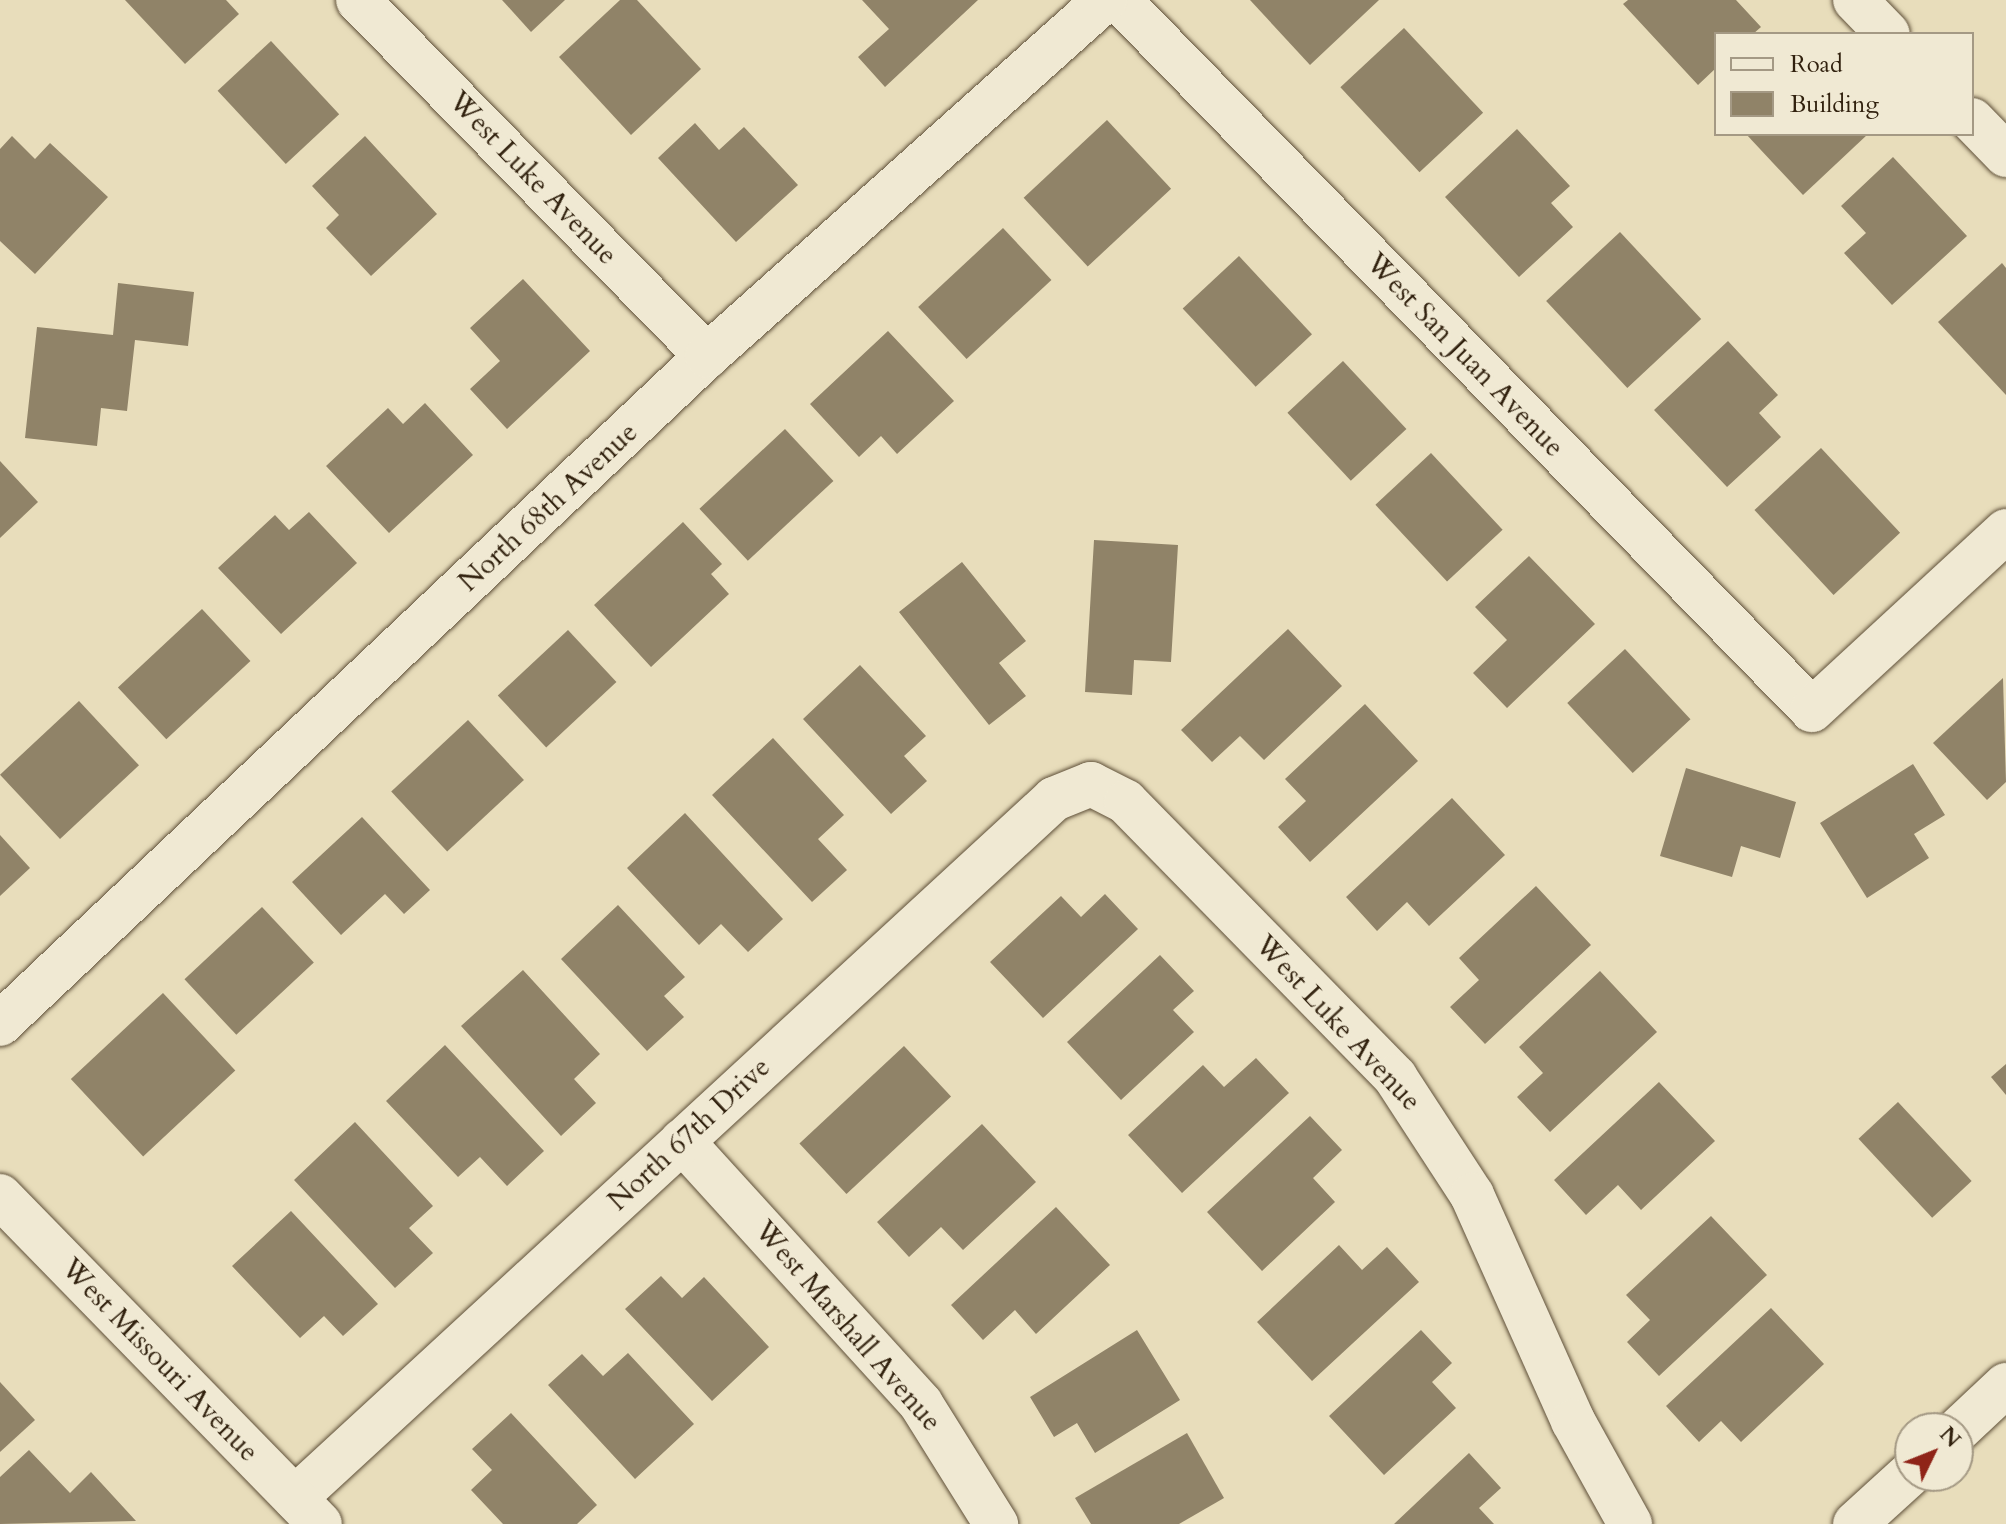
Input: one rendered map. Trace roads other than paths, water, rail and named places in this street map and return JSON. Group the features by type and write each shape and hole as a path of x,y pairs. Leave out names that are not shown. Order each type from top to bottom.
{"street":[{"name":"West Luke Avenue","path":"358,0 707,356"},
{"name":"North 68th Avenue","path":"0,1024 707,356 1105,0"},
{"name":"West San Juan Avenue","path":"1119,0 1812,710 2006,531"},
{"path":"1855,0 1886,32"},
{"path":"1974,122 2006,155"},
{"name":"West Luke Avenue","path":"1091,784 1126,802 1395,1077 1472,1195 1573,1421 1630,1524"},
{"name":"North 67th Drive","path":"307,1511 682,1141 1054,799 1091,784"},
{"name":"West Marshall Avenue","path":"682,1141 921,1404 996,1524"},
{"name":"West Missouri Avenue","path":"0,1196 307,1511"},
{"path":"1974,1415 2006,1385"},
{"path":"1855,1524 1894,1489"}]}
